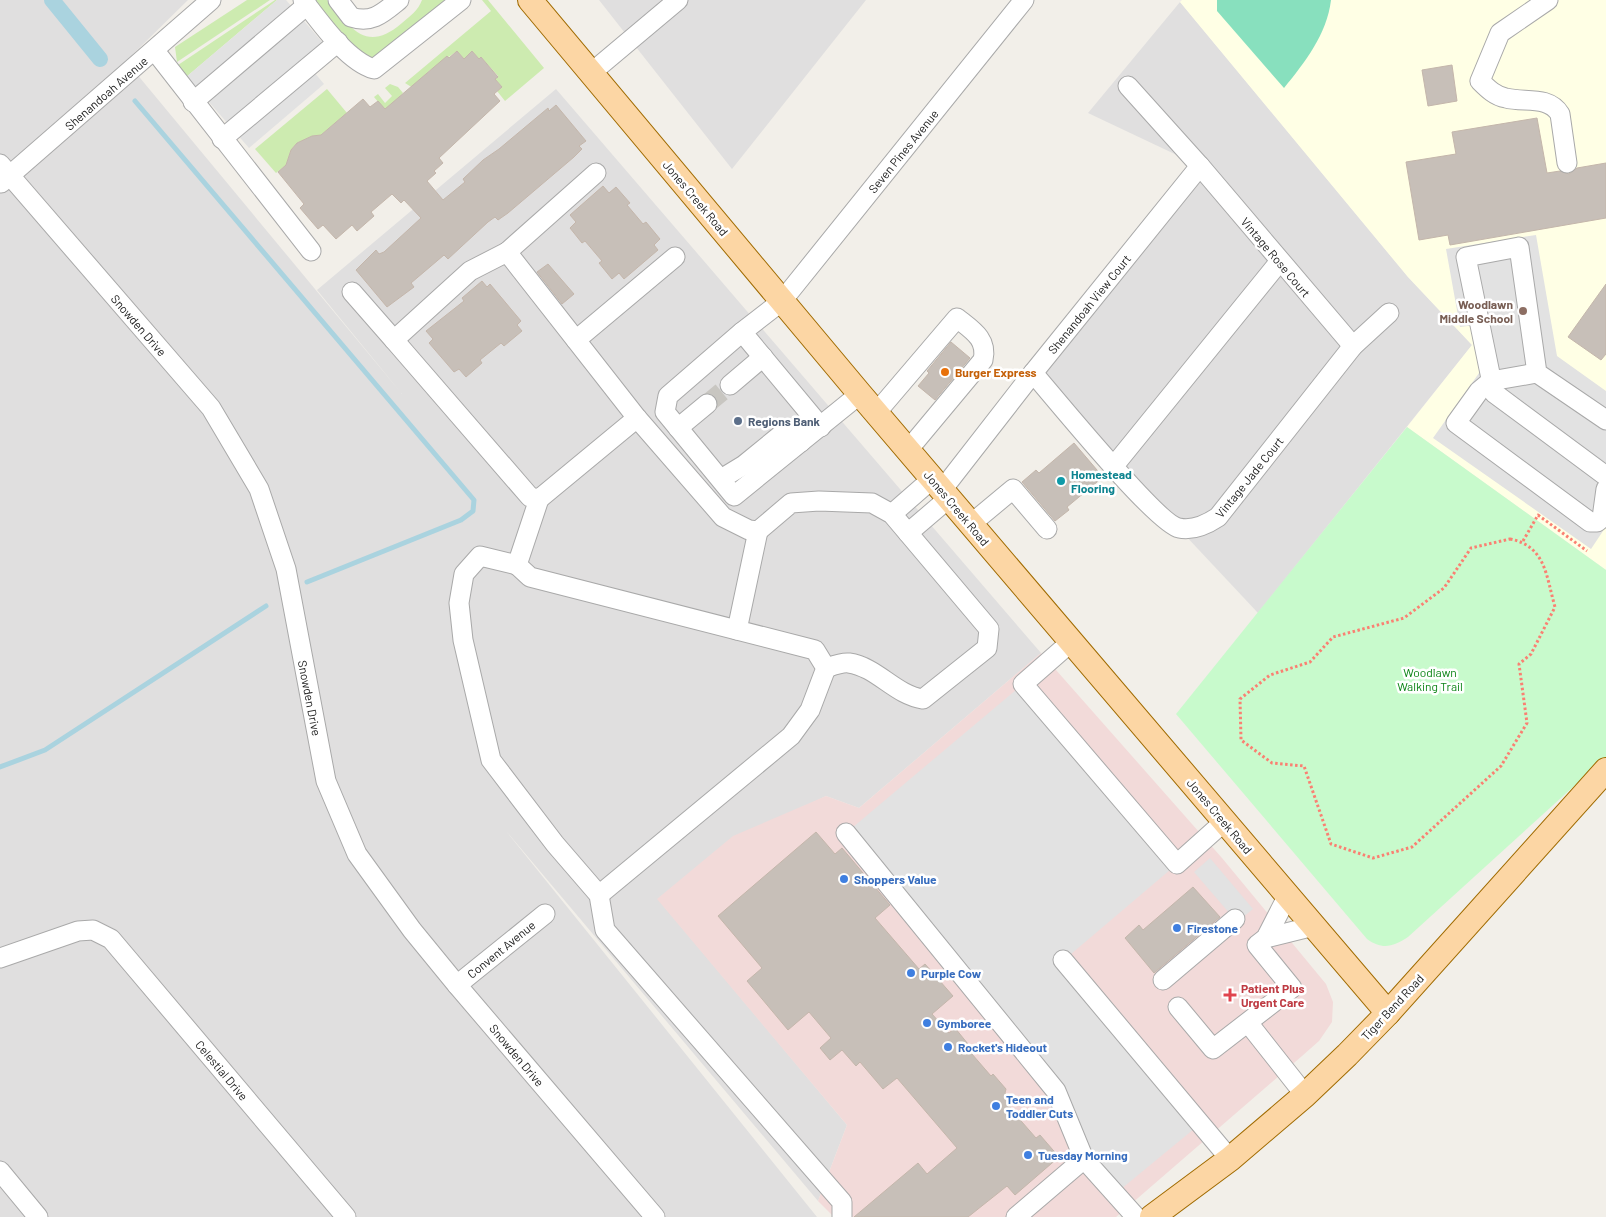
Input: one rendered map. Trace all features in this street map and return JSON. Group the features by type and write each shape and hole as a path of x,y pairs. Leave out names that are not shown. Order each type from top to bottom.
{"main road":[{"name":"Jones Creek Road","path":"530,0 876,413 1388,1013"},
{"name":"Tiger Bend Road","path":"1163,1214 1305,1095 1388,1013 1606,770"}],"street":[{"name":"Shenandoah Avenue","path":"3,175 155,51 211,0"},
{"path":"338,0 351,17 367,20 381,15 399,0"},
{"path":"193,102 305,3 338,42 365,66 374,69 462,0"},
{"path":"591,73 678,0"},
{"name":"Seven Pines Avenue","path":"821,427 802,442 796,436 782,434 744,465 721,479 665,412 668,396 742,332 782,301 1024,0"},
{"path":"1548,0 1500,33 1480,81 1491,92 1505,98 1544,102 1556,108 1560,114 1567,163"},
{"path":"222,139 338,42"},
{"path":"155,51 311,251"},
{"name":"Vintage Rose Court","path":"1128,86 1200,166 1353,346"},
{"name":"Shenandoah View Court","path":"941,489 1200,166"},
{"path":"394,340 470,271 507,252 596,173"},
{"name":"Snowden Drive","path":"3,175 211,408 260,489 286,569 326,781 357,854 412,930 457,985 655,1217"},
{"path":"1537,373 1519,247 1466,257 1491,381 1496,396 1606,476"},
{"path":"507,252 637,418 723,517 749,530 758,531"},
{"path":"576,340 675,257"},
{"path":"1114,467 1280,261"},
{"path":"352,292 530,496 539,499"},
{"name":"Vintage Jade Court","path":"1033,373 1114,467 1166,521 1178,528 1206,525 1218,517 1353,346 1389,313"},
{"path":"876,413 957,318 979,336 985,345 983,360 908,450"},
{"path":"742,332 821,427 860,394"},
{"path":"730,385 763,357"},
{"path":"1606,420 1537,373 1491,381 1479,391 1456,424 1590,522 1596,522 1602,518 1606,489"},
{"path":"678,428 707,404"},
{"path":"517,565 539,499 637,418"},
{"path":"892,514 941,489"},
{"path":"908,533 941,489"},
{"path":"971,524 1013,489 1047,528"},
{"path":"737,630 758,531 791,503 819,501 872,503 892,514 989,629 987,648 923,699 911,697 871,671 848,663 826,668"},
{"path":"826,668 815,650 530,577 517,565 480,556 464,574 459,604 463,640 491,760 555,844 599,894 605,930 834,1192 842,1202 842,1217"},
{"path":"1072,642 1023,684 1177,864 1188,866 1225,821"},
{"path":"599,894 791,736 810,710 826,668"},
{"path":"846,833 1056,1091 1084,1159 1136,1217"},
{"path":"1266,938 1288,895"},
{"name":"Convent Avenue","path":"457,985 545,914"},
{"path":"1162,980 1235,919"},
{"path":"1178,1007 1213,1049 1248,1024 1292,988 1257,945 1266,938 1314,926"},
{"name":"Celestial Drive","path":"0,958 78,931 93,930 111,939 346,1217"},
{"path":"1063,960 1230,1159"},
{"path":"1248,1024 1305,1095"},
{"path":"1016,1217 1084,1159"},
{"path":"0,1171 38,1217"}],"path":[{"path":"1523,541 1538,516 1587,551"},
{"path":"1510,539 1523,541 1541,557 1555,607 1531,654 1519,664 1526,723 1501,766 1412,847 1373,858 1331,844 1304,766 1272,763 1241,740 1240,699 1270,675 1310,662 1333,637 1404,618 1444,588 1471,548 1510,539"}],"shaded area":[{"path":"0,0 188,0 126,61 402,394 317,290 556,89 1041,653 859,808 826,796 798,810 658,899 847,1125 818,1201 506,831 817,1217 0,1217"},
{"path":"277,0 286,0 329,50 309,66 324,84 249,148 202,94 185,78"},
{"path":"599,0 866,0 732,169"},
{"name":"Woodlawn Middle School","path":"1182,0 1606,0 1606,570 1407,427 1472,345 1408,277 1180,2"},
{"path":"1180,2 1408,277 1472,345 1258,613 1033,373 1200,166 1088,113"},
{"path":"1536,235 1557,356 1606,391 1606,489 1591,523 1603,531 1591,549 1433,438 1484,366 1475,325 1460,327 1446,249"},
{"path":"1041,653 1222,858 1326,984 1333,1002 1332,1022 1319,1041 1116,1217 834,1217 818,1201 847,1125 657,899 733,836 826,796 859,808"},
{"path":"1023,684 1177,864 1064,960 1200,1124 1115,1194 1084,1159 1056,1091 846,833"},
{"path":"1210,858 1253,909 1237,922 1194,872"}],"green space":[{"path":"247,0 270,0 177,62 175,47"},
{"path":"277,0 185,78 178,65"},
{"path":"314,0 327,0 352,28 360,34 369,37 389,32 402,23 413,13 422,0 448,0 372,59 358,53"},
{"path":"482,0 488,0 544,68 505,101 497,91 502,87 495,79 498,76 481,57 479,59 472,51 464,59 457,51 429,71 413,88 405,83 491,11"},
{"path":"1217,0 1331,0 1329,12 1320,36 1307,58 1284,88 1217,11"},
{"path":"390,84 398,87 403,93 400,96 401,98 392,118 374,97 378,94 385,103 392,96 385,88"},
{"path":"327,89 347,113 321,135 312,136 297,143 291,150 286,165 276,173 255,149"},
{"name":"Woodlawn Walking Trail","path":"1407,427 1606,570 1606,757 1408,937 1392,945 1383,946 1367,939 1176,714"}],"building":[{"path":"457,51 464,59 472,51 479,59 481,57 498,77 495,79 502,87 494,94 500,101 439,158 443,163 427,181 443,200 465,182 463,179 483,160 548,108 549,111 556,105 586,141 579,146 582,149 574,157 508,213 498,220 495,217 488,222 448,259 444,255 411,283 414,287 387,307 356,270 376,250 379,254 384,252 421,218 404,200 401,203 392,194 371,212 374,216 357,231 352,225 336,239 323,225 318,229 300,208 304,204 278,172 286,165 291,150 297,143 312,136 321,135 363,99 370,107 378,101 385,109 447,56 449,58"},
{"path":"1452,65 1457,101 1428,106 1422,70"},
{"path":"1537,118 1547,173 1560,171 1569,174 1577,168 1606,163 1606,218 1450,245 1448,235 1419,240 1406,162 1456,154 1452,132"},
{"path":"603,186 609,193 616,187 630,203 627,205 643,224 646,222 660,239 654,245 658,250 624,279 619,273 612,279 599,263 602,261 585,241 582,243 570,228 576,222 570,215"},
{"path":"548,264 574,294 562,304 537,272"},
{"path":"482,281 487,287 490,284 521,321 517,325 522,331 504,346 501,343 480,360 482,363 466,377 459,369 454,372 429,343 433,339 426,331 464,301 462,298"},
{"path":"1606,284 1606,354 1601,360 1568,337"},
{"name":"Burger Express","path":"951,342 970,358 935,400 918,386 929,373 927,371"},
{"name":"Homestead Flooring","path":"1074,443 1103,477 1067,507 1069,510 1055,521 1022,482 1036,470 1039,473"},
{"path":"816,832 835,854 842,848 890,905 875,918 919,969 925,964 953,996 932,1014 949,1033 955,1028 968,1044 965,1046 991,1076 993,1074 1006,1089 1005,1093 1013,1102 1009,1105 1015,1114 1036,1138 1040,1135 1059,1157 1015,1195 1007,1186 968,1217 854,1217 918,1163 927,1174 957,1148 897,1078 883,1089 860,1062 856,1066 842,1050 830,1060 820,1048 831,1038 809,1012 788,1030 747,981 762,968 718,916"},
{"name":"Firestone","path":"1193,887 1220,917 1154,973 1125,938 1139,925 1143,930"}],"waterway":[{"path":"52,0 100,59"},
{"path":"135,101 474,500 473,511 461,520 307,582"},
{"path":"0,767 45,750 266,606"}],"tunnel":[{"path":"707,404 730,385"}],"place":[{"name":"Woodlawn Middle School","path":"1523,311"},
{"name":"Burger Express","path":"945,372"},
{"name":"Regions Bank","path":"738,421"},
{"name":"Homestead Flooring","path":"1061,481"},
{"name":"Shoppers Value","path":"844,879"},
{"name":"Firestone","path":"1177,928"},
{"name":"Purple Cow","path":"911,973"},
{"name":"Patient Plus Urgent Care","path":"1230,995"},
{"name":"Gymboree","path":"927,1023"},
{"name":"Rocket's Hideout","path":"948,1047"},
{"name":"Teen and Toddler Cuts","path":"996,1106"},
{"name":"Tuesday Morning","path":"1028,1155"}]}
